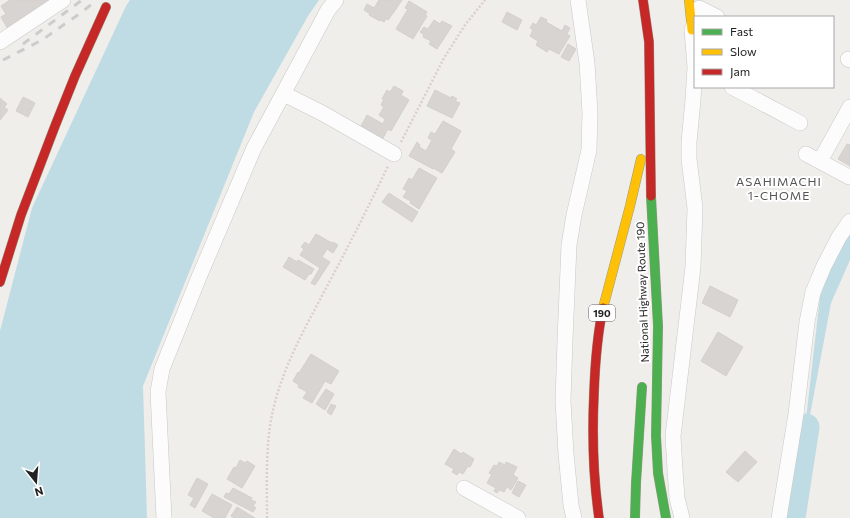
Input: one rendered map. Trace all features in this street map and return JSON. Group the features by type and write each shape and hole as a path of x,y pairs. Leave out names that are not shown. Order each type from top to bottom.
{"main road":[{"name":"National Highway Route 190","path":"643,0 650,74 651,210 658,326 656,436 658,473 666,518"},
{"path":"0,279 21,215 55,126 75,76 107,4"},
{"name":"National Highway Route 190","path":"599,518 593,463 592,427 594,377 600,325 607,290 635,191 650,113"},
{"path":"646,280 651,210"},
{"path":"635,518 642,374"}],"street":[{"path":"0,42 63,0"},
{"path":"164,518 158,392 162,369 254,148 328,10 336,0"},
{"path":"574,518 571,505 566,454 564,401 569,245 574,215 589,150 590,112 587,62 578,0"},
{"path":"695,13 712,16"},
{"path":"682,518 677,498 674,470 674,436 693,267 695,208 689,159 689,142 694,84"},
{"path":"734,88 800,123"},
{"path":"284,94 322,113 394,154"},
{"path":"820,161 849,110"},
{"path":"806,154 849,177"},
{"path":"779,518 796,414 807,322 813,292 839,237 850,221"},
{"path":"464,488 518,518"}],"path":[{"path":"267,518 269,430 273,408 281,381 314,311 364,217 394,154 444,58 465,25 484,0"}],"water":[{"path":"130,0 319,0 308,16 254,112 143,386 147,518 0,518 0,331 32,208"},
{"path":"850,233 850,260 831,303 801,463 820,297 831,266"}],"building":[{"path":"10,0 49,0 50,2 8,29 1,17 6,14 1,6"},
{"path":"379,0 402,0 388,20 387,18 384,22 369,15 370,14 364,10 367,4 374,8"},
{"path":"409,1 427,12 425,15 427,16 413,39 396,29 408,9 405,8"},
{"path":"507,12 522,20 517,30 502,22"},
{"path":"541,17 547,20 546,22 562,31 565,25 570,28 567,34 570,36 559,54 549,49 547,52 536,45 538,41 530,36 533,30 530,28 533,23 536,25"},
{"path":"434,20 440,24 442,21 452,26 437,49 429,44 431,41 423,37 424,35 420,32 424,27 428,29"},
{"path":"568,44 576,49 569,61 561,57"},
{"path":"394,86 403,91 401,95 409,100 391,131 388,129 382,140 360,128 367,115 383,124 385,119 379,115 384,107 381,105 384,99 382,99 387,90 390,92"},
{"path":"435,90 451,98 452,96 457,99 455,101 460,103 452,118 427,106"},
{"path":"23,97 35,103 28,117 16,111"},
{"path":"0,98 7,104 4,107 8,110 0,120"},
{"path":"443,121 461,131 451,149 455,152 442,173 409,156 417,142 420,145 419,147 426,151 432,140 428,138 431,132 435,134"},
{"path":"847,144 850,145 850,166 838,159"},
{"path":"419,168 437,178 419,209 410,203 411,201 403,197 407,191 403,189 409,178 412,180"},
{"path":"389,193 418,212 412,222 382,202"},
{"path":"316,234 338,245 333,253 327,249 322,257 330,262 315,285 311,283 320,268 300,255 304,249 301,247 305,242 309,245"},
{"path":"289,257 314,269 305,280 283,267"},
{"path":"710,286 738,300 730,317 702,303"},
{"path":"718,332 743,347 726,376 701,361"},
{"path":"311,354 339,371 331,384 325,381 312,403 303,398 307,392 298,387 299,385 293,381"},
{"path":"326,389 334,394 325,410 316,404"},
{"path":"331,404 336,406 331,415 327,412"},
{"path":"454,449 461,454 463,452 474,459 470,467 468,466 463,474 459,472 457,475 452,472 454,469 445,464"},
{"path":"745,451 757,462 738,482 726,472"},
{"path":"240,460 245,463 247,461 255,466 242,488 227,479 234,467 236,468"},
{"path":"499,462 505,465 506,462 517,467 513,475 518,478 511,490 507,487 504,492 499,490 497,493 494,491 496,488 487,483 492,474 489,473 494,465 497,466"},
{"path":"197,478 208,484 195,508 190,505 194,498 188,495"},
{"path":"518,481 526,485 519,497 512,493"},
{"path":"233,488 252,498 251,500 256,502 253,506 256,508 253,512 224,497 226,493 229,494"},
{"path":"212,494 232,505 225,518 214,518 202,511"},
{"path":"237,507 255,518 234,518 231,516"}],"waterway":[{"path":"792,518 806,427"}],"railway":[{"path":"23,44 82,0"},
{"path":"3,60 42,40 97,0"}],"traffic: fast":[{"path":"651,196 658,326 656,436 658,473 666,518"},
{"path":"635,518 642,387"}],"traffic: slow":[{"path":"689,0 692,30"},
{"path":"603,308 641,159"}],"traffic: jam":[{"path":"643,0 649,42 651,196"},
{"path":"0,282 21,215 55,126 75,76 106,7"},
{"path":"599,518 594,471 593,424 594,382 599,329 603,308"}],"district":[{"name":"ASAHIMACHI 1-CHOME","path":"779,188"}]}
